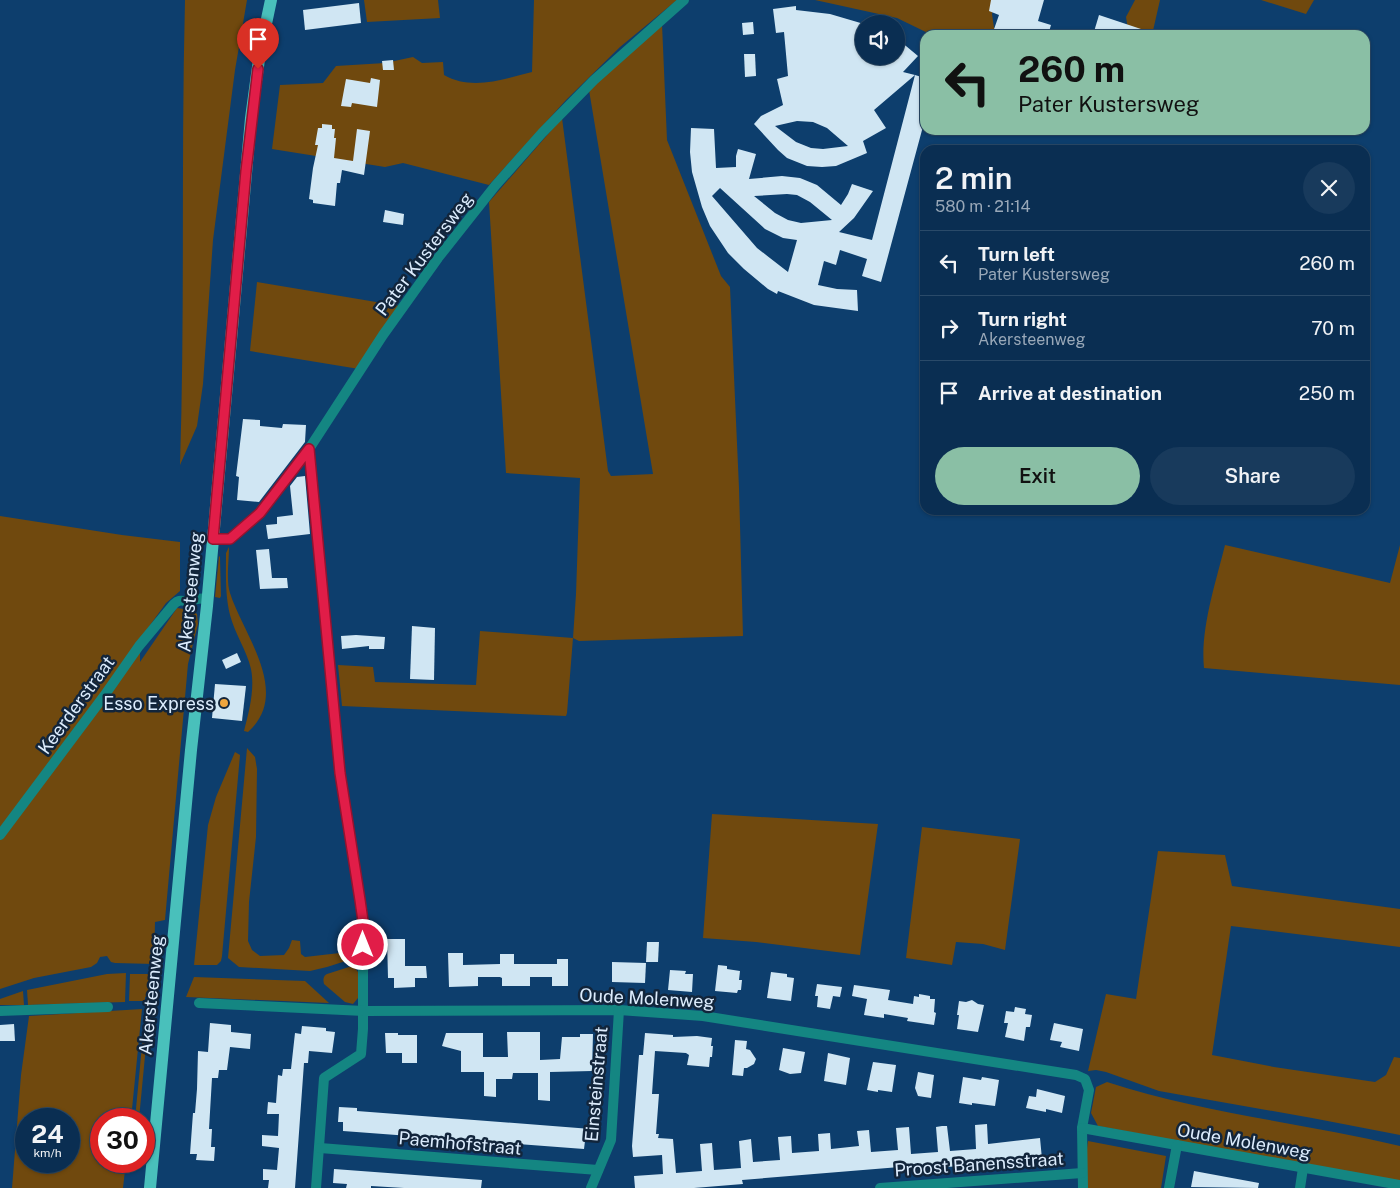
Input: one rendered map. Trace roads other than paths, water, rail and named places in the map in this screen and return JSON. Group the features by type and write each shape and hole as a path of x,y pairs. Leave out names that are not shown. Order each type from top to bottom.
{"main road":[{"name":"Akersteenweg","path":"150,1188 252,118 260,52 271,0"}],"street":[{"name":"Pater Kustersweg","path":"213,539 230,539 255,518 309,449 388,328 438,258 495,186 542,133 594,80 684,0"},
{"path":"309,449 340,773 363,921 364,1012 361,1054 324,1078 316,1188"},
{"name":"Keerderstraat","path":"0,835 139,646 174,604 196,598 207,602"},
{"name":"Oude Molenweg","path":"199,1003 364,1012 619,1010 703,1016 1076,1075 1082,1077 1087,1082 1089,1095 1082,1128 1400,1185"},
{"path":"0,1011 108,1007"},
{"name":"Einsteinstraat","path":"591,1188 611,1140 619,1010"},
{"path":"1082,1128 1083,1188"},
{"path":"1169,1188 1177,1145"},
{"name":"Paemhofstraat","path":"320,1148 598,1170"},
{"path":"1300,1188 1303,1168"},
{"name":"Proost Banensstraat","path":"880,1188 1013,1183 1082,1173"}],"place":[{"name":"Esso Express","path":"224,703"}]}
